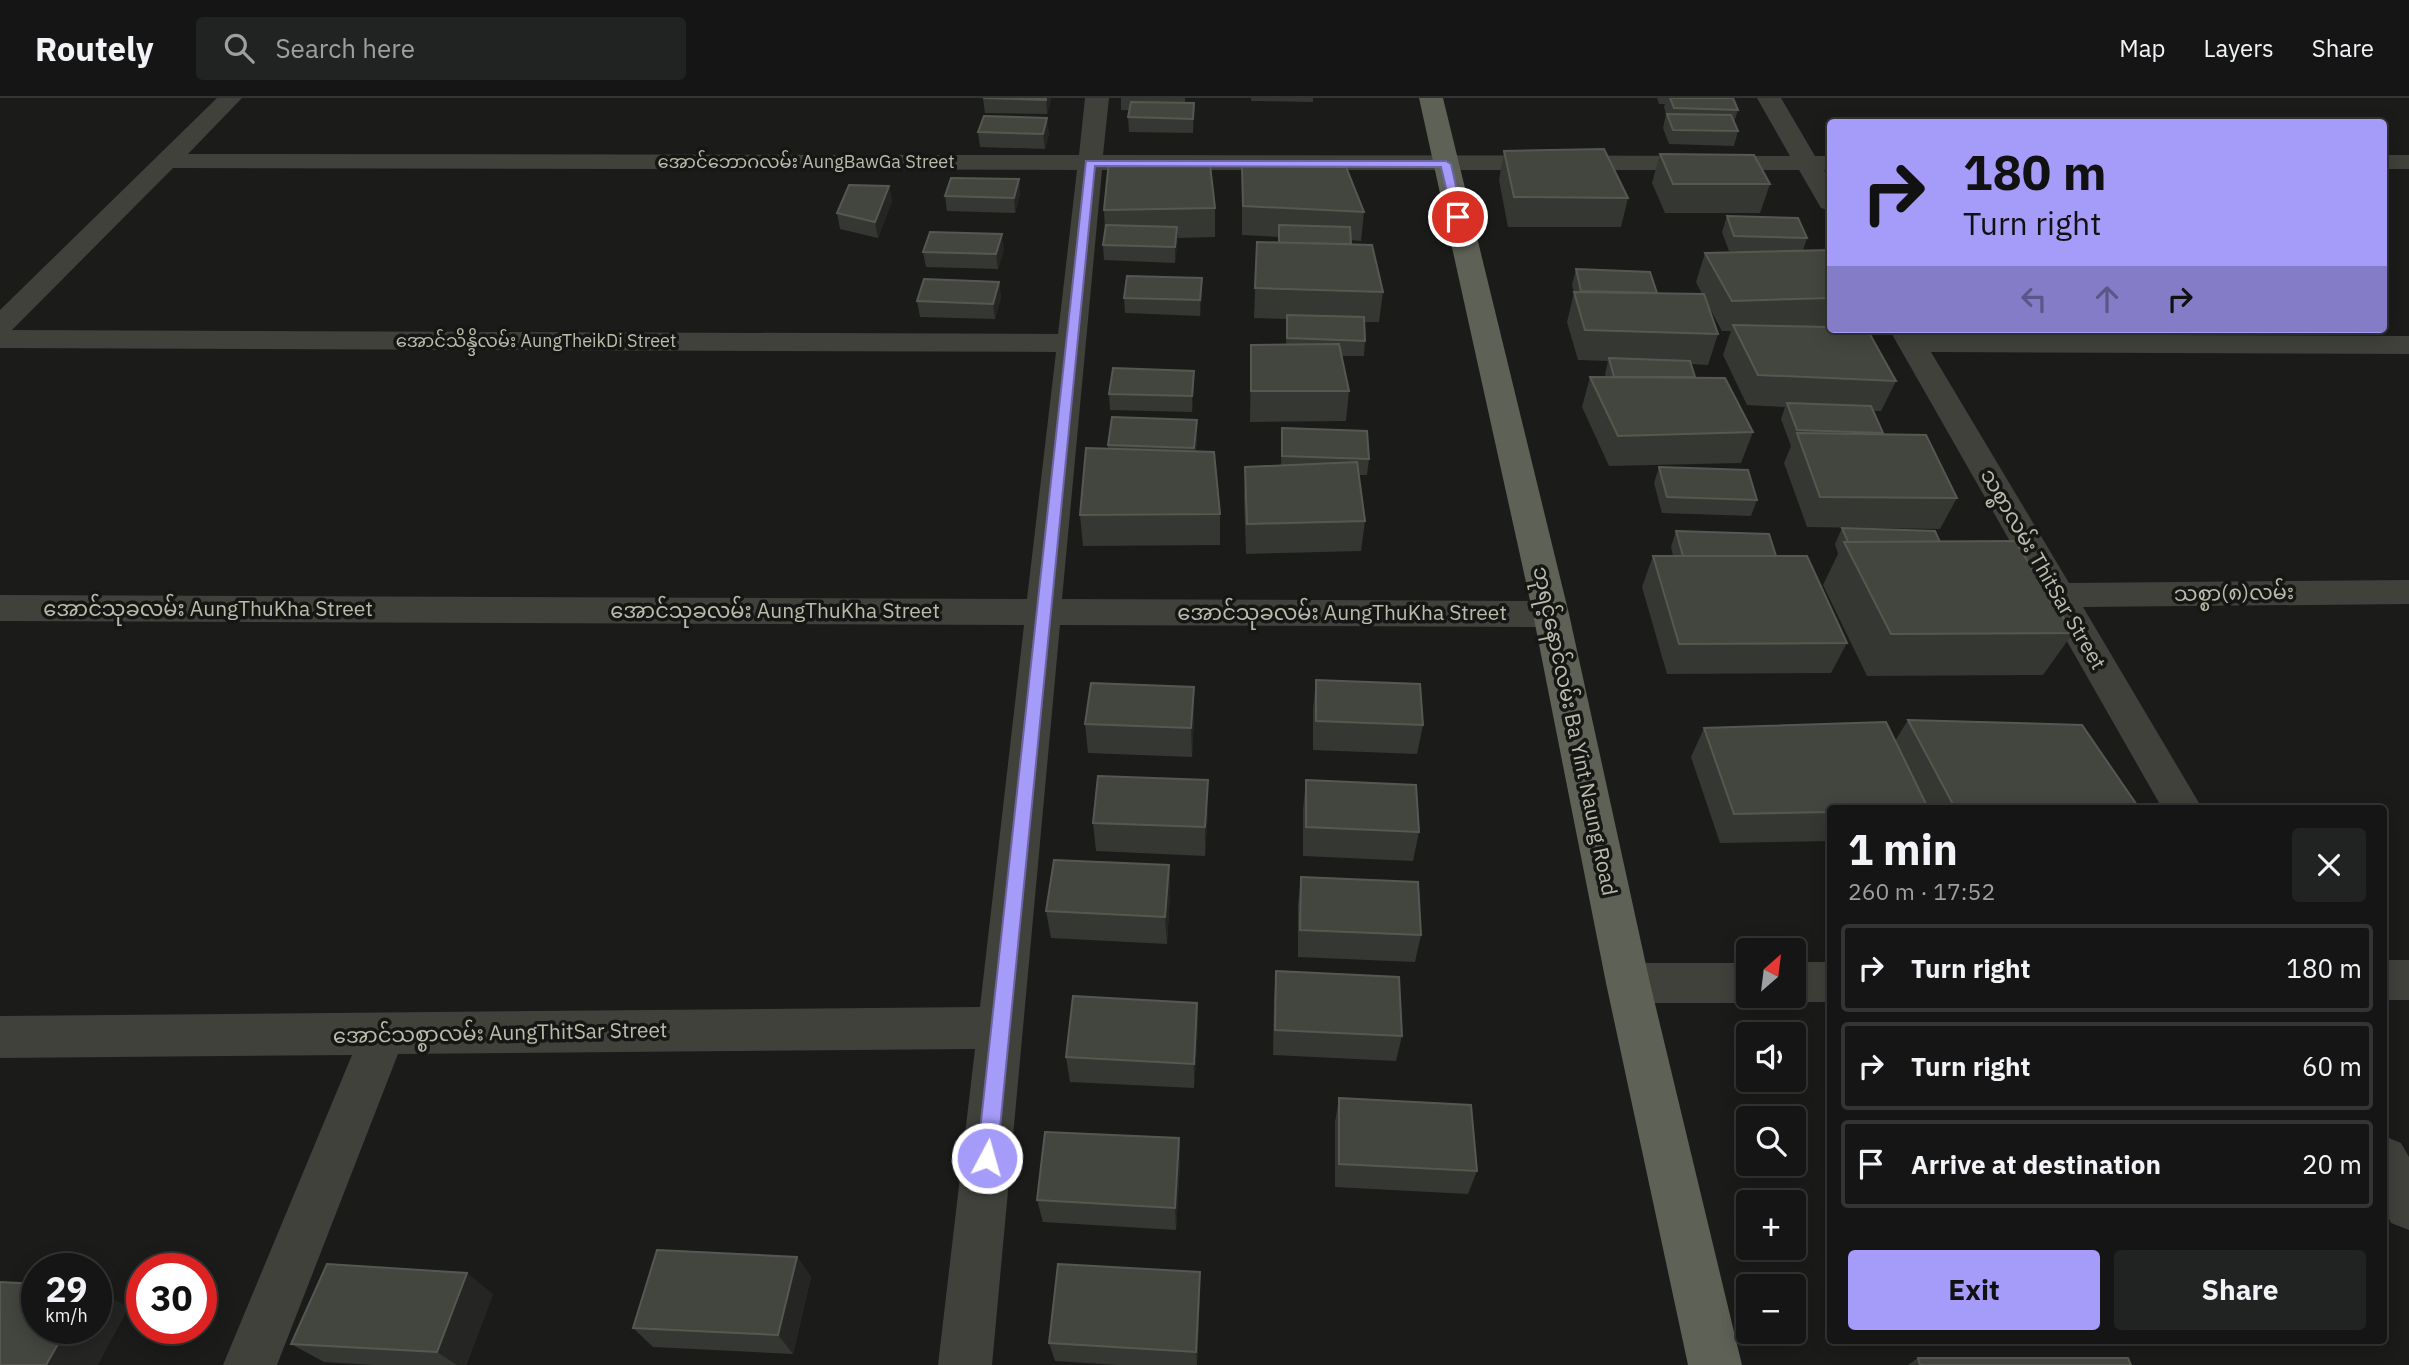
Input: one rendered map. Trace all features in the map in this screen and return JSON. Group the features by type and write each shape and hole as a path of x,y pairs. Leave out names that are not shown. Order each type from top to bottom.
{"main road":[{"name":"ဘုရင့်နောင်လမ်း Ba Yint Naung Road","path":"1431,98 1551,614 1628,983 1715,1365"}],"street":[{"path":"0,326 230,98"},
{"path":"965,1365 1097,98"},
{"path":"1769,98 1819,163 1827,192"},
{"name":"အောင်ဘောဂလမ်း AungBawGa Street","path":"167,161 1819,163"},
{"path":"2387,162 2409,162"},
{"path":"1908,336 2409,345"},
{"name":"သစ္စာလမ်း ThitSar Street","path":"1908,336 2180,805"},
{"name":"အောင်သိန္ဒိလမ်း AungTheikDi Street","path":"0,339 1071,343"},
{"name":"သစ္စာ(၈)လမ်း","path":"2058,595 2409,592"},
{"name":"အောင်သုခလမ်း AungThuKha Street","path":"0,608 1551,614"},
{"path":"2387,980 2409,979"},
{"path":"1806,982 1827,982"},
{"path":"1628,983 1736,983"},
{"name":"အောင်သစ္စာလမ်း AungThitSar Street","path":"0,1037 1001,1028"},
{"path":"250,1365 383,1034"},
{"path":"2387,1165 2409,1205"}],"building":[{"path":"983,98 1046,98 1046,100"},
{"path":"1670,98 1733,98 1738,110 1674,108"},
{"path":"1131,102 1194,103 1193,119 1128,117"},
{"path":"1667,114 1731,115 1738,131 1673,130"},
{"path":"984,116 1047,118 1043,134 978,132"},
{"path":"1604,149 1628,198 1514,197 1504,151"},
{"path":"1660,154 1754,155 1770,184 1673,184"},
{"path":"1109,161 1210,165 1215,208 1104,210"},
{"path":"1242,166 1346,167 1364,212 1243,206"},
{"path":"951,178 1019,179 1014,198 945,196"},
{"path":"849,185 889,186 875,222 837,213"},
{"path":"1727,216 1798,218 1807,238 1734,236"},
{"path":"1106,225 1177,227 1175,247 1103,245"},
{"path":"1279,225 1350,227 1351,244 1279,243"},
{"path":"930,232 1002,234 996,254 923,252"},
{"path":"1257,242 1372,245 1383,292 1255,288"},
{"path":"1827,250 1827,298 1732,301 1705,253"},
{"path":"1576,269 1650,272 1657,293 1581,291"},
{"path":"1127,276 1202,278 1200,300 1124,298"},
{"path":"924,279 999,282 993,304 917,301"},
{"path":"1574,292 1704,294 1718,334 1585,330"},
{"path":"1287,315 1364,317 1365,341 1287,338"},
{"path":"1733,325 1827,327 1827,333 1869,333 1896,381 1758,375"},
{"path":"1339,344 1349,391 1251,391 1251,345"},
{"path":"1609,358 1690,361 1695,377 1614,377"},
{"path":"1113,368 1194,371 1192,396 1109,394"},
{"path":"1590,377 1725,378 1753,432 1618,436"},
{"path":"1787,403 1871,406 1883,433 1797,430"},
{"path":"1112,417 1197,420 1194,448 1108,445"},
{"path":"1282,428 1367,431 1369,459 1282,456"},
{"path":"1797,433 1926,435 1957,498 1820,497"},
{"path":"1086,448 1214,452 1220,514 1080,515"},
{"path":"1357,462 1365,521 1247,524 1245,467"},
{"path":"1659,467 1748,470 1757,500 1667,497"},
{"path":"1842,528 1935,531 1940,542 1848,542"},
{"path":"1676,531 1769,534 1776,556 1683,556"},
{"path":"2015,541 2073,633 1891,634 1844,542"},
{"path":"1653,556 1807,556 1847,643 1679,644"},
{"path":"1316,680 1420,684 1423,725 1316,721"},
{"path":"1091,683 1194,687 1191,728 1085,724"},
{"path":"1908,720 2082,725 2137,805 1953,805"},
{"path":"1886,722 1927,805 1827,805 1827,812 1734,814 1704,728"},
{"path":"1098,776 1208,780 1205,827 1093,823"},
{"path":"1306,780 1416,785 1419,832 1306,827"},
{"path":"1054,860 1169,865 1165,917 1046,911"},
{"path":"1301,877 1418,882 1421,935 1300,930"},
{"path":"1276,971 1399,977 1402,1036 1275,1030"},
{"path":"1073,996 1197,1003 1194,1064 1066,1057"},
{"path":"1339,1098 1471,1105 1477,1171 1339,1164"},
{"path":"1045,1132 1179,1138 1175,1208 1037,1200"},
{"path":"657,1250 797,1257 778,1335 633,1328"},
{"path":"327,1264 467,1273 437,1352 291,1344"},
{"path":"1058,1264 1200,1272 1196,1352 1049,1343"},
{"path":"0,1282 21,1283 21,1344 58,1344 46,1365 0,1365"},
{"path":"1918,1358 2128,1358 2131,1365 1920,1365"}],"route":[{"path":"987,1158 1090,163 1446,164 1458,217"}]}
